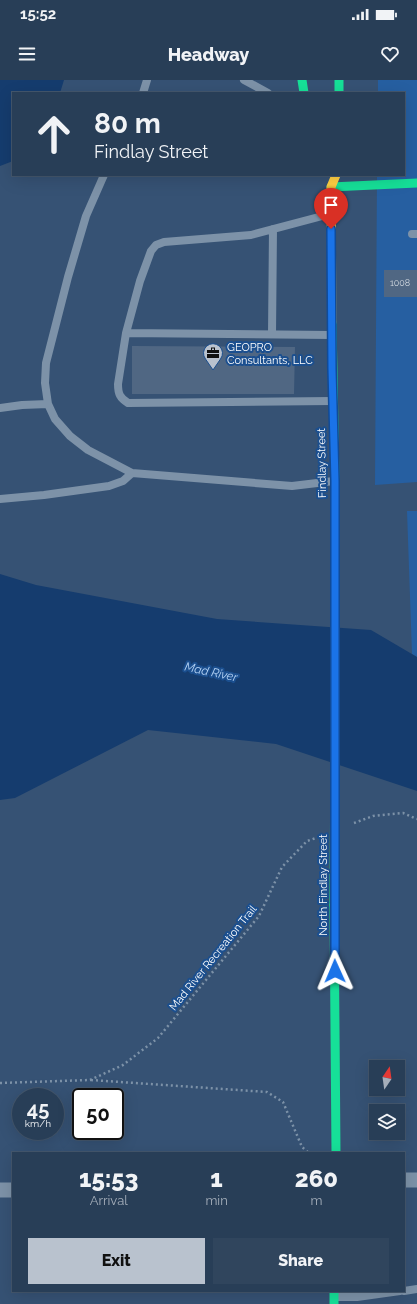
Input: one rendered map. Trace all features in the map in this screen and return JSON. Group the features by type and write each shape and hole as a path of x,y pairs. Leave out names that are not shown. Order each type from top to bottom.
{"main road":[{"path":"302,80 304,92"},
{"path":"339,92 340,80"},
{"path":"325,176 331,187 417,183"},
{"name":"Findlay Street","path":"335,738 335,481 331,187 336,176"},
{"name":"North Findlay Street","path":"335,738 334,905 336,1152"}],"street":[{"path":"405,1180 417,1180"},
{"path":"0,1190 12,1190"}],"lane":[{"path":"143,92 147,80"},
{"path":"244,80 266,92"},
{"path":"104,176 86,216 68,277 46,363 45,383 48,404 55,419 70,436 88,450 132,473 292,486 335,481"},
{"path":"331,214 251,235 164,242 156,245 151,251 142,272 126,333 118,384 121,399 128,403 333,401"},
{"path":"272,334 273,229"},
{"path":"126,333 332,335"},
{"path":"0,408 48,404"},
{"path":"0,498 44,495 109,486 123,481 132,473"},
{"path":"405,1290 417,1289"},
{"path":"334,1298 357,1297 393,1292"}],"path":[{"path":"352,825 373,816 403,813 417,819"},
{"name":"Mad River Recreation Trail","path":"0,1083 90,1080 123,1065 158,1038 259,916 282,867 308,841 322,835"},
{"path":"90,1080 267,1092 283,1102 302,1147 307,1152"}],"shaded area":[{"path":"378,80 417,80 417,482 375,485 377,176 405,176 405,92 378,92"},
{"path":"407,511 417,511 417,657 412,654"}],"water":[{"path":"0,80 64,80 60,92 12,92 12,161 0,166"},
{"name":"Mad River","path":"0,574 36,585 217,619 371,630 417,657 417,791 276,744 148,730 15,798 0,800"}],"building":[{"path":"384,270 417,270 417,297 384,297"},
{"name":"GEOPRO Consultants, LLC","path":"132,346 295,347 294,394 132,394"}],"traffic: fast":[{"path":"302,80 304,92"},
{"path":"339,80 339,92"},
{"path":"331,187 417,183"},
{"path":"332,322 335,481 335,738"},
{"path":"334,905 335,738"},
{"path":"334,905 336,1152"},
{"path":"334,1292 334,1304"}],"traffic: slow":[{"path":"332,322 331,187 336,176"}],"place":[{"name":"GEOPRO Consultants, LLC","path":"213,370"}],"route":[{"path":"331,229 332,369 335,481 335,971"}]}
